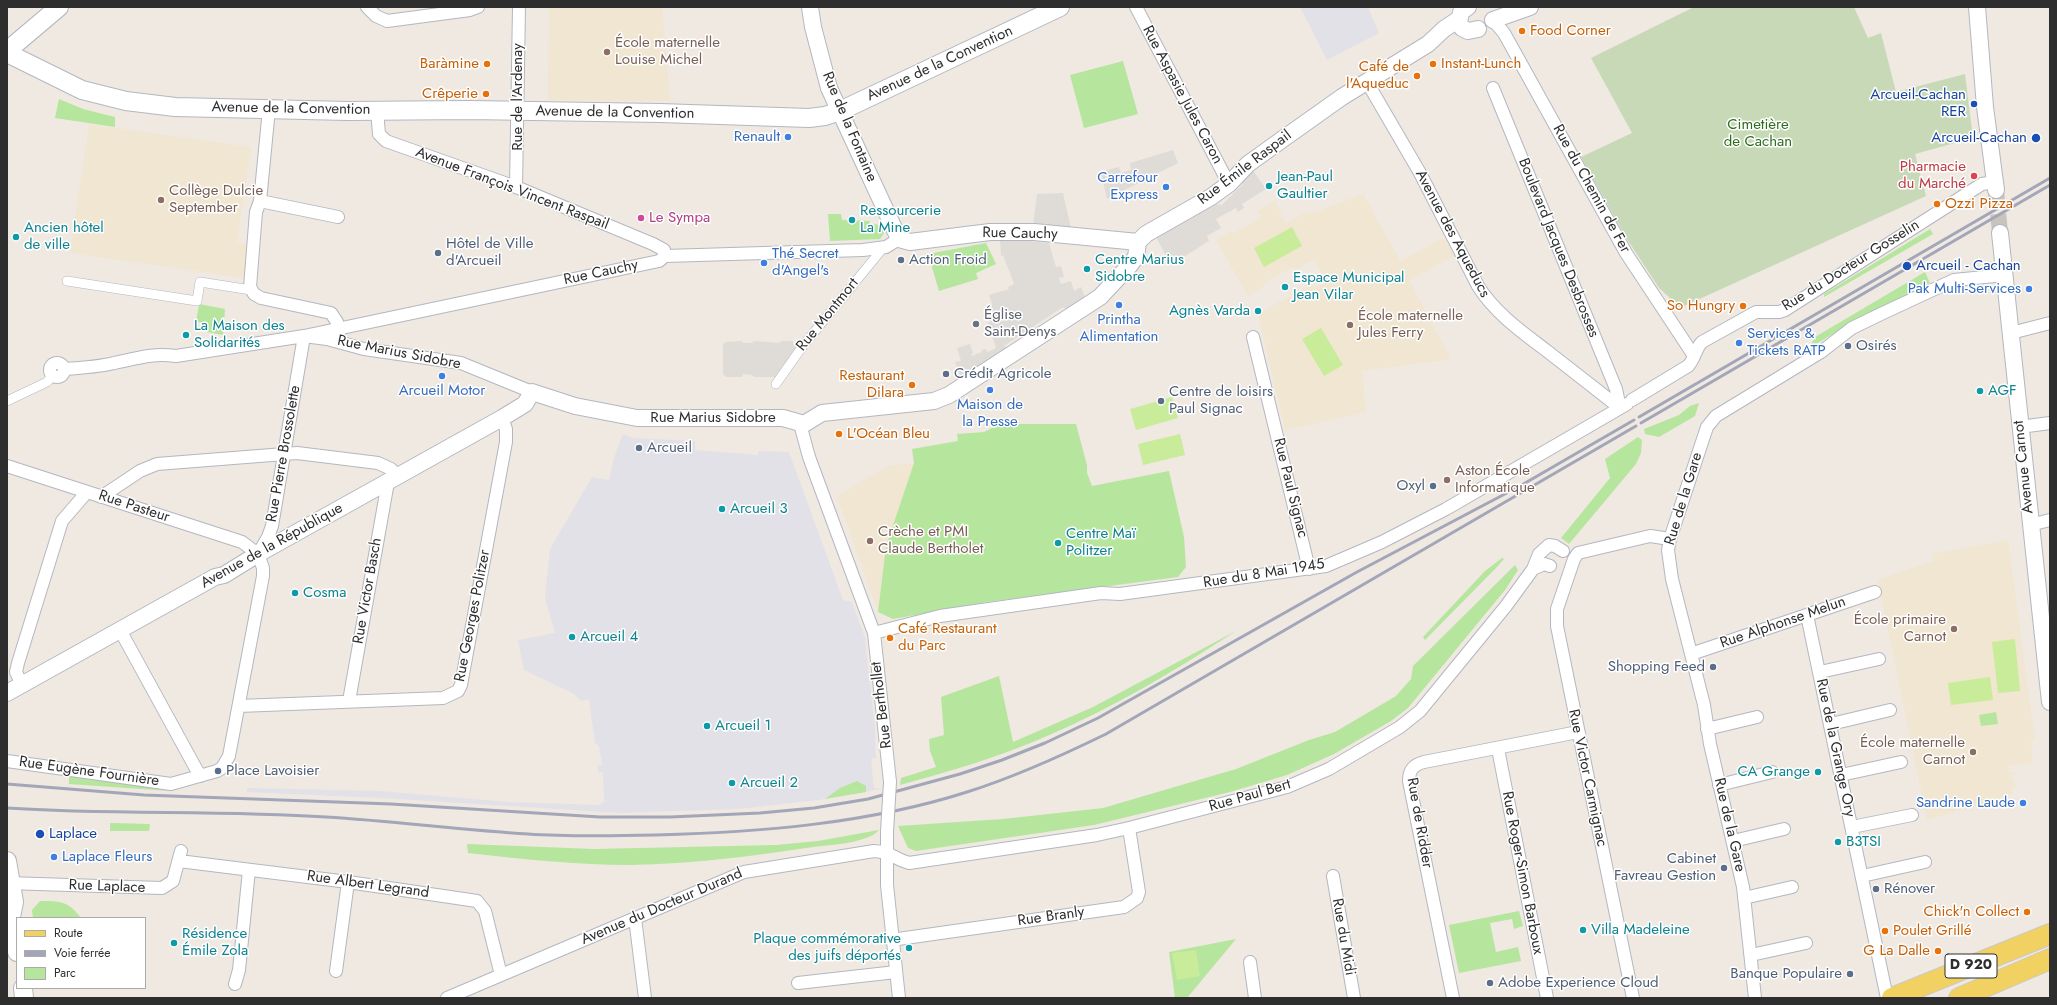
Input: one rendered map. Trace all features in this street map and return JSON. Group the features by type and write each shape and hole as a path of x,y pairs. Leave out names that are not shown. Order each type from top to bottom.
{"main road":[{"name":"Avenue de la Convention","path":"9,49 82,90 126,101 146,104 206,108 518,111 809,118 825,116 840,111 1060,7"},
{"path":"9,49 53,12"},
{"path":"7,861 9,883 14,902 9,914 16,947"},
{"name":"D 920","path":"1892,998 2050,934"},
{"name":"D 920","path":"1959,998 2050,959"}],"street":[{"path":"367,7 376,16 387,21 470,10 478,7"},
{"name":"Rue de l'Ardenay","path":"516,187 519,7"},
{"name":"Rue de la Fontaine","path":"810,7 823,68 840,111 900,240"},
{"name":"Rue Aspasie Jules Caron","path":"1136,7 1229,184"},
{"name":"Rue Émile Raspail","path":"1138,242 1152,230 1211,197 1229,184 1248,164 1272,146 1367,82 1428,44 1473,18 1530,7"},
{"path":"1977,7 1981,69 1995,186"},
{"name":"Rue du Chemin de Fer","path":"1473,18 1504,33 1626,252 1694,356"},
{"name":"Avenue des Aqueducs","path":"1367,82 1420,173 1486,299 1531,339 1627,404"},
{"name":"Boulevard Jacques Desbrosses","path":"1493,88 1616,390 1627,404"},
{"path":"252,290 250,280 256,212 260,201 269,109"},
{"name":"Avenue François Vincent Raspail","path":"378,110 379,134 386,141 516,187 659,246 664,250 665,256"},
{"name":"Rue du Docteur Gosselin","path":"1627,404 1688,366 1702,342 1756,312 1779,312 1785,310 1982,184 1995,186"},
{"path":"260,201 338,217"},
{"name":"Rue Cauchy","path":"304,336 659,261 665,256 883,248 900,240 910,242 990,232 1034,232 1138,242"},
{"name":"Avenue Carnot","path":"2000,233 2030,525 2046,621 2050,702"},
{"path":"800,424 807,423 822,413 934,401 949,395 1100,297 1136,257 1138,242"},
{"name":"Rue Montmort","path":"776,384 802,347 883,248"},
{"name":"Rue de la Gare","path":"1755,998 1744,898 1734,841 1719,785 1707,729 1704,705 1672,579 1668,550 1670,539 1707,427 1716,416 1821,352 1852,328 1954,280 2005,275"},
{"path":"67,281 197,301 200,282 252,290 261,298 328,311 334,315 342,343"},
{"path":"2011,333 2050,324"},
{"name":"Rue Marius Sidobre","path":"7,401 47,382 52,376 60,377 64,370 102,365 135,357 160,354 176,356 304,336 342,343 364,349 461,363 532,392 575,406 637,418 783,418 800,424"},
{"name":"Rue Pierre Brossolette","path":"258,554 268,537 272,526 304,336"},
{"name":"Rue Paul Signac","path":"1253,337 1309,569"},
{"name":"Avenue de la République","path":"7,693 215,577 224,575 258,554 502,418 525,404 532,392"},
{"name":"Rue du 8 Mai 1945","path":"874,633 905,626 923,619 985,608 1101,593 1120,594 1326,566 1393,537 1479,490 1627,404"},
{"name":"Rue Georges Politzer","path":"239,706 443,698 449,697 458,691 461,685 506,442 506,429 502,418"},
{"path":"2020,427 2050,422"},
{"name":"Rue Berthollet","path":"800,424 809,457 874,633 890,782 886,852 887,885 899,998"},
{"path":"101,496 140,471 157,464 297,453 378,463 391,468 392,479"},
{"name":"Rue Pasteur","path":"7,466 242,542 258,554"},
{"name":"Rue Victor Basch","path":"349,701 392,479"},
{"path":"22,685 16,672 62,521 87,492"},
{"path":"2030,525 2050,520"},
{"path":"1568,555 1578,554 1650,536 1670,539"},
{"name":"Rue Paul Bert","path":"886,852 909,862 1097,835 1287,787 1329,769 1400,727 1420,711 1506,606 1533,569 1537,558 1546,547 1552,545 1568,555"},
{"path":"120,630 200,776 217,771 224,766 229,756 239,706 263,576 263,568 258,554"},
{"name":"Rue Victor Carmignac","path":"1568,555 1567,579 1557,609 1556,620 1633,998"},
{"path":"1533,569 1544,564 1553,568 1567,579"},
{"name":"Rue Alphonse Melun","path":"1691,654 1875,592"},
{"name":"Rue de la Grange Ory","path":"1807,615 1888,998"},
{"path":"1820,672 1879,659"},
{"path":"1830,724 1890,710"},
{"path":"1707,729 1757,716"},
{"name":"Rue de Ridder","path":"1453,998 1410,789 1409,775 1413,766 1420,763 1498,749 1578,732"},
{"name":"Rue Roger-Simon Barboux","path":"1498,749 1547,998"},
{"name":"Rue Eugène Fournière","path":"7,761 171,784 200,776"},
{"path":"1841,775 1901,762"},
{"path":"1719,785 1772,772"},
{"path":"1852,827 1912,815"},
{"name":"Rue Branly","path":"892,940 1124,907 1137,898 1139,892 1129,828"},
{"path":"1734,841 1784,829"},
{"name":"Avenue du Docteur Durand","path":"447,998 744,872 862,852 886,852"},
{"name":"Rue Albert Legrand","path":"180,856 248,870 348,882 477,901 485,910 501,975"},
{"name":"Rue Laplace","path":"9,883 162,888 173,881 180,856"},
{"path":"1862,876 1925,862"},
{"path":"235,984 239,970 248,870"},
{"name":"Rue du Midi","path":"1333,876 1354,998"},
{"path":"336,971 348,882"},
{"path":"1744,898 1792,887"},
{"path":"635,918 645,998"},
{"path":"1750,955 1806,943"},
{"path":"1250,962 1255,998"},
{"path":"798,983 896,972"}],"shaded area":[{"name":"École maternelle Louise Michel","path":"549,7 662,7 670,101 548,100"},
{"path":"1300,7 1368,7 1379,33 1327,60"},
{"name":"Collège Dulcie September","path":"89,124 251,147 237,243 247,244 244,278 70,253"},
{"path":"1173,150 1178,163 1107,199 1101,172 1119,167 1121,173 1131,170 1130,163"},
{"path":"1252,169 1266,189 1242,204 1244,208 1238,212 1236,208 1216,219 1221,228 1207,236 1209,241 1171,265 1156,237 1212,204 1222,205 1242,185 1245,176"},
{"path":"1063,193 1071,228 1039,224 1038,227 1033,226 1037,194"},
{"path":"1363,194 1400,261 1444,238 1454,256 1409,280 1451,359 1362,371 1366,412 1285,430 1258,314 1312,284 1314,288 1325,283 1315,259 1295,270 1293,267 1265,282 1262,288 1248,296 1216,240 1231,231 1233,234 1262,217 1258,211 1275,201 1285,223 1308,212 1316,212"},
{"path":"1008,239 1049,243 1056,267 1061,266 1064,277 1059,278 1061,284 1071,281 1074,291 1081,287 1087,302 1071,312 1063,307 1004,346 1013,351 962,382 955,362 961,361 957,348 970,344 973,353 971,355 973,356 978,353 980,354 982,350 985,349 988,352 996,348 988,323 990,322 987,317 987,310 984,307 992,304 989,295 1009,289 1008,287 1014,284 1003,255 1001,256 1000,240"},
{"path":"742,341 743,343 752,343 754,341 779,343 782,341 793,341 793,344 799,344 777,377 754,377 752,375 743,374 742,377 726,377 723,374 723,344 726,342"},
{"path":"623,434 632,438 695,441 695,450 758,455 759,451 789,452 843,600 852,602 865,638 875,729 876,758 871,759 873,780 874,788 881,789 819,800 738,809 620,813 380,798 247,792 247,788 380,791 510,802 599,805 604,802 603,772 598,772 598,765 602,765 599,746 595,743 589,699 581,701 574,694 524,670 518,640 555,633 545,598 550,549 592,477 609,480 614,458"},
{"name":"Crèche et PMI Claude Bertholet","path":"914,463 886,546 878,612 837,496 888,466"},
{"name":"École primaire Carnot","path":"2008,540 2035,741 2031,741 2033,763 2008,766 2009,772 2014,772 2015,775 2012,775 2013,783 2016,783 2016,787 2011,788 2012,795 1927,820 1878,580 1933,561 1932,554"}],"green space":[{"name":"Cimetière de Cachan","path":"1694,7 1854,7 1868,38 1881,33 1896,92 1965,74 1973,138 1915,154 1926,196 1673,311 1669,297 1659,288 1627,239 1581,157 1632,133 1591,58"},
{"path":"1123,61 1138,114 1084,128 1070,75"},
{"path":"59,99 83,109 115,117 115,127 55,118"},
{"path":"828,214 841,214 842,220 870,221 869,224 883,225 884,233 880,239 830,241"},
{"path":"1292,227 1302,246 1264,267 1254,248"},
{"path":"1930,229 1933,234 1824,297 1824,294"},
{"path":"986,243 996,264 976,273 978,279 939,291 928,254"},
{"path":"1925,272 1930,283 1849,324 1813,346 1811,344 1815,337"},
{"path":"199,304 225,309 223,335 207,332 208,323 196,322"},
{"path":"1321,328 1343,365 1324,376 1302,339"},
{"path":"1172,397 1178,418 1136,430 1130,409"},
{"path":"1699,403 1695,416 1659,437 1645,434 1644,429 1679,415 1690,406"},
{"path":"1007,424 1076,424 1087,465 1087,473 1092,486 1169,471 1184,537 1186,567 1178,577 987,602 893,619 878,612 886,546 914,463 912,449 958,441 957,434 984,432"},
{"path":"1180,434 1185,455 1143,465 1138,444"},
{"path":"1638,437 1642,440 1641,453 1636,464 1569,544 1561,538 1610,478 1605,459"},
{"path":"1502,558 1504,559 1495,569 1425,640 1423,637 1485,571"},
{"path":"1515,565 1518,570 1505,590 1408,708 1391,721 1334,754 1287,775 1230,792 1094,825 916,851 908,848 898,826 1003,819 1103,808 1236,769 1309,740 1335,732 1396,696 1411,679 1413,666"},
{"path":"1236,631 1144,688 1072,725 1029,744 993,757 900,785 901,778 936,767 930,751 929,739 944,735 941,697 999,676 1013,742 1093,707"},
{"path":"2015,639 2020,691 1998,693 1992,642"},
{"path":"1990,677 1993,700 1951,705 1948,683"},
{"path":"1996,712 1998,724 1981,726 1979,715"},
{"path":"69,775 169,791 69,784"},
{"path":"857,781 866,786 866,792 825,799 840,788"},
{"path":"110,823 150,824 149,831 110,831"},
{"path":"879,830 874,834 858,841 838,844 722,859 631,865 590,864 468,853 467,844 594,849 776,845 818,841"},
{"path":"40,901 53,901 68,905 80,917 33,917 32,910"},
{"path":"1519,911 1523,926 1514,929 1512,919 1490,923 1496,952 1518,947 1521,961 1459,973 1449,925"},
{"path":"1236,939 1187,998 1175,998 1169,952"},
{"path":"1196,950 1200,976 1177,980 1172,953"}],"tunnel":[{"path":"1996,190 2000,233"}],"railway":[{"path":"1639,417 2050,178"},
{"path":"1641,423 2050,185"},
{"path":"7,784 144,795 391,804 600,817 670,817 760,813 814,808 868,799 960,774 1002,760 1045,743 1098,718 1357,572 1520,486 1634,420"},
{"path":"7,808 286,815 560,836 656,835 734,832 774,829 852,819 891,812 929,803 985,786 1055,758 1106,734 1636,426"}],"place":[{"name":"Food Corner","path":"1522,31"},
{"name":"École maternelle Louise Michel","path":"607,52"},
{"name":"Baràmine","path":"487,64"},
{"name":"Instant-Lunch","path":"1433,64"},
{"name":"Café de l'Aqueduc","path":"1417,76"},
{"name":"Crêperie","path":"486,94"},
{"name":"Arcueil-Cachan RER","path":"1974,104"},
{"name":"Renault","path":"788,137"},
{"name":"Arcueil-Cachan","path":"2036,138"},
{"name":"Pharmacie du Marché","path":"1974,176"},
{"name":"Jean-Paul Gaultier","path":"1269,186"},
{"name":"Carrefour Express","path":"1166,187"},
{"name":"Collège Dulcie September","path":"161,200"},
{"name":"Ozzi Pizza","path":"1937,204"},
{"name":"Le Sympa","path":"641,218"},
{"name":"Ressourcerie La Mine","path":"852,220"},
{"name":"Ancien hôtel de ville","path":"16,237"},
{"name":"Hôtel de Ville d'Arcueil","path":"438,253"},
{"name":"Action Froid","path":"901,260"},
{"name":"Thé Secret d'Angel's","path":"764,263"},
{"name":"Arcueil - Cachan","path":"1907,266"},
{"name":"Centre Marius Sidobre","path":"1087,269"},
{"name":"Espace Municipal Jean Vilar","path":"1285,287"},
{"name":"Pak Multi-Services","path":"2029,289"},
{"name":"Printha Alimentation","path":"1119,305"},
{"name":"So Hungry","path":"1743,306"},
{"name":"Agnès Varda","path":"1258,311"},
{"name":"Église Saint-Denys","path":"976,324"},
{"name":"École maternelle Jules Ferry","path":"1350,325"},
{"name":"La Maison des Solidarités","path":"186,335"},
{"name":"Services & Tickets RATP","path":"1739,343"},
{"name":"Osirés","path":"1848,346"},
{"name":"Crédit Agricole","path":"946,374"},
{"name":"Arcueil Motor","path":"442,376"},
{"name":"Restaurant Dilara","path":"912,385"},
{"name":"Maison de la Presse","path":"990,390"},
{"name":"AGF","path":"1980,391"},
{"name":"Centre de loisirs Paul Signac","path":"1161,401"},
{"name":"L'Océan Bleu","path":"839,434"},
{"name":"Arcueil","path":"639,448"},
{"name":"Aston École Informatique","path":"1447,480"},
{"name":"Oxyl","path":"1433,486"},
{"name":"Arcueil 3","path":"722,509"},
{"name":"Crèche et PMI Claude Bertholet","path":"870,541"},
{"name":"Centre Maï Politzer","path":"1058,543"},
{"name":"Cosma","path":"295,593"},
{"name":"École primaire Carnot","path":"1954,629"},
{"name":"Arcueil 4","path":"572,637"},
{"name":"Café Restaurant du Parc","path":"890,638"},
{"name":"Shopping Feed","path":"1713,667"},
{"name":"Arcueil 1","path":"707,726"},
{"name":"École maternelle Carnot","path":"1973,752"},
{"name":"Place Lavoisier","path":"218,771"},
{"name":"CA Grange","path":"1818,772"},
{"name":"Arcueil 2","path":"732,783"},
{"name":"Sandrine Laude","path":"2023,803"},
{"name":"Laplace","path":"40,834"},
{"name":"B3TSI","path":"1838,842"},
{"name":"Laplace Fleurs","path":"54,857"},
{"name":"Cabinet Favreau Gestion","path":"1724,868"},
{"name":"Rénover","path":"1876,889"},
{"name":"Chick'n Collect","path":"2027,912"},
{"name":"Villa Madeleine","path":"1583,930"},
{"name":"Poulet Grillé","path":"1885,931"},
{"name":"Résidence Émile Zola","path":"174,943"},
{"name":"Plaque commémorative des juifs déportés","path":"909,948"},
{"name":"G La Dalle","path":"1938,951"},
{"name":"Banque Populaire","path":"1850,974"},
{"name":"Adobe Experience Cloud","path":"1490,983"}]}
